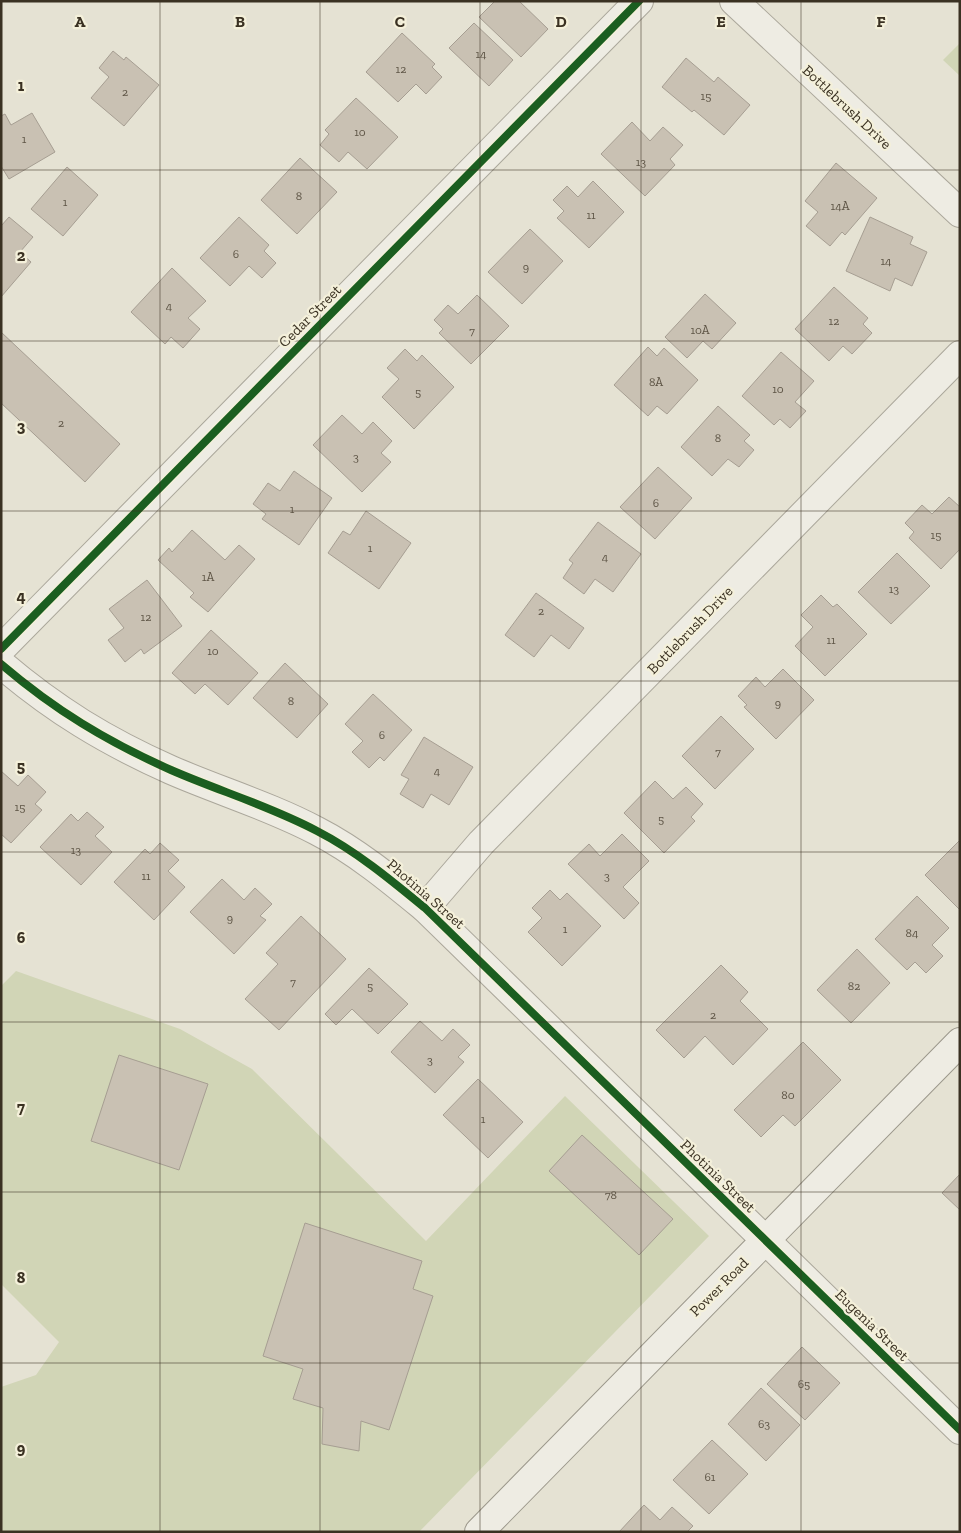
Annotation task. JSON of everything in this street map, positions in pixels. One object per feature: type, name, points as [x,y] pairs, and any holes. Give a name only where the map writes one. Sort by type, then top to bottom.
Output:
[{"type":"street","name":"Cedar Street","points":[[1,650],[639,1]]},
{"type":"street","name":"Bottlebrush Drive","points":[[734,1],[960,213]]},
{"type":"street","name":"Bottlebrush Drive","points":[[425,908],[452,874],[488,836],[960,355]]},
{"type":"street","name":"Photinia Street","points":[[1,664],[56,708],[106,738],[171,770],[285,815],[319,832],[381,873],[425,908],[765,1241]]},
{"type":"street","name":"Power Road","points":[[479,1532],[960,1042]]},
{"type":"street","name":"Eugenia Street","points":[[765,1241],[960,1430]]},
{"type":"green space","points":[[960,43],[960,76],[943,60]]},
{"type":"green space","points":[[16,971],[180,1029],[252,1069],[426,1241],[565,1096],[709,1236],[419,1532],[1,1532],[1,1387],[36,1375],[59,1342],[1,1284],[1,986]]},
{"type":"building","points":[[495,1],[519,1],[548,29],[521,57],[479,17]]},
{"type":"building","points":[[474,23],[513,60],[489,86],[449,48]]},
{"type":"building","points":[[402,33],[435,64],[432,67],[442,77],[426,94],[416,84],[398,102],[366,72]]},
{"type":"building","points":[[113,51],[124,60],[126,57],[159,85],[124,126],[91,98],[109,77],[99,68]]},
{"type":"building","points":[[686,58],[714,82],[718,77],[750,105],[724,135],[662,87]]},
{"type":"building","points":[[356,98],[398,137],[367,169],[348,152],[339,162],[320,145],[329,134],[325,130]]},
{"type":"building","points":[[32,113],[55,152],[9,179],[1,166],[1,116],[5,114],[11,125]]},
{"type":"building","points":[[632,122],[650,141],[663,127],[683,145],[670,159],[675,165],[645,196],[601,154]]},
{"type":"building","points":[[300,158],[337,192],[297,234],[261,200]]},
{"type":"building","points":[[836,163],[877,198],[845,235],[842,232],[830,246],[806,226],[818,212],[805,201]]},
{"type":"building","points":[[67,167],[98,195],[63,236],[31,209]]},
{"type":"building","points":[[593,181],[624,212],[589,248],[557,218],[564,211],[553,200],[567,186],[578,197]]},
{"type":"building","points":[[9,217],[33,237],[20,252],[31,262],[1,297],[1,226]]},
{"type":"building","points":[[239,217],[269,245],[264,251],[276,263],[262,278],[249,266],[230,286],[200,258]]},
{"type":"building","points":[[870,217],[913,237],[910,244],[927,252],[912,286],[895,278],[890,291],[846,271]]},
{"type":"building","points":[[530,229],[563,261],[522,304],[488,272]]},
{"type":"building","points":[[172,268],[206,301],[188,318],[200,329],[183,348],[171,337],[165,344],[131,312]]},
{"type":"building","points":[[834,287],[868,318],[863,324],[872,333],[852,354],[843,346],[829,361],[795,329]]},
{"type":"building","points":[[705,294],[736,323],[712,349],[703,341],[687,358],[665,337]]},
{"type":"building","points":[[477,295],[509,326],[471,364],[439,333],[443,329],[434,320],[448,305],[458,314]]},
{"type":"building","points":[[1,332],[120,444],[85,482],[1,403]]},
{"type":"building","points":[[648,347],[657,356],[664,348],[698,380],[667,414],[657,406],[648,416],[614,385]]},
{"type":"building","points":[[405,349],[417,361],[422,355],[454,387],[414,429],[382,397],[399,379],[387,368]]},
{"type":"building","points":[[781,352],[814,381],[795,402],[806,411],[790,428],[780,419],[774,425],[742,396]]},
{"type":"building","points":[[718,406],[750,435],[744,441],[754,450],[739,467],[728,459],[712,476],[681,447]]},
{"type":"building","points":[[342,415],[362,434],[373,422],[392,441],[381,453],[391,462],[362,492],[313,445]]},
{"type":"building","points":[[658,467],[692,498],[655,539],[620,507]]},
{"type":"building","points":[[294,471],[332,498],[299,545],[262,519],[266,514],[253,504],[268,483],[280,491]]},
{"type":"building","points":[[949,497],[960,507],[960,549],[941,569],[909,538],[914,532],[905,523],[922,505],[932,514]]},
{"type":"building","points":[[366,511],[411,543],[379,589],[328,553],[343,531],[350,535]]},
{"type":"building","points":[[598,522],[641,554],[613,592],[595,579],[584,594],[563,578],[573,563],[569,560]]},
{"type":"building","points":[[192,530],[225,560],[239,545],[255,559],[208,612],[190,597],[194,593],[158,560],[169,548],[172,552]]},
{"type":"building","points":[[897,553],[930,586],[891,624],[858,592]]},
{"type":"building","points":[[147,580],[182,626],[144,654],[141,649],[125,662],[108,640],[124,628],[109,609]]},
{"type":"building","points":[[536,593],[584,628],[569,649],[551,635],[534,657],[505,635]]},
{"type":"building","points":[[821,595],[833,607],[837,604],[867,634],[825,676],[795,646],[813,627],[801,615]]},
{"type":"building","points":[[211,630],[258,673],[228,705],[205,684],[195,694],[172,673]]},
{"type":"building","points":[[285,663],[328,704],[297,738],[253,698]]},
{"type":"building","points":[[783,669],[814,700],[776,739],[744,707],[747,705],[738,696],[756,677],[765,687]]},
{"type":"building","points":[[373,694],[412,730],[384,761],[380,757],[369,768],[352,752],[363,741],[345,724]]},
{"type":"building","points":[[721,716],[754,749],[715,789],[682,756]]},
{"type":"building","points":[[424,737],[473,767],[449,805],[431,794],[423,808],[400,794],[409,779],[401,775]]},
{"type":"building","points":[[1,771],[18,786],[28,775],[46,792],[35,804],[42,810],[11,843],[1,834]]},
{"type":"building","points":[[655,781],[673,799],[686,787],[703,804],[691,817],[695,821],[664,853],[624,813]]},
{"type":"building","points":[[87,812],[104,827],[95,836],[112,852],[81,885],[40,847],[71,814],[78,821]]},
{"type":"building","points":[[622,834],[649,861],[623,887],[639,903],[624,919],[568,864],[589,844],[600,856]]},
{"type":"building","points":[[960,840],[960,908],[959,909],[925,875]]},
{"type":"building","points":[[160,843],[179,860],[168,871],[185,887],[154,920],[114,882],[145,849],[150,854]]},
{"type":"building","points":[[222,879],[244,900],[255,888],[272,904],[260,916],[266,920],[234,954],[190,912]]},
{"type":"building","points":[[550,890],[560,900],[567,893],[601,926],[562,966],[528,932],[542,918],[532,908]]},
{"type":"building","points":[[917,896],[949,928],[932,945],[943,956],[926,973],[915,962],[907,970],[875,939]]},
{"type":"building","points":[[301,916],[346,959],[279,1030],[245,999],[278,964],[266,953]]},
{"type":"building","points":[[857,949],[890,983],[851,1023],[817,990]]},
{"type":"building","points":[[721,965],[748,992],[740,1001],[768,1029],[733,1065],[705,1036],[684,1058],[656,1030]]},
{"type":"building","points":[[369,968],[408,1004],[378,1034],[352,1009],[336,1025],[325,1014]]},
{"type":"building","points":[[420,1021],[442,1041],[453,1029],[470,1045],[458,1057],[464,1062],[435,1093],[391,1052]]},
{"type":"building","points":[[803,1042],[841,1080],[795,1126],[783,1115],[761,1137],[734,1110]]},
{"type":"building","points":[[119,1055],[208,1084],[179,1170],[91,1141]]},
{"type":"building","points":[[478,1079],[523,1122],[488,1158],[443,1115]]},
{"type":"building","points":[[582,1135],[673,1219],[639,1255],[549,1171]]},
{"type":"building","points":[[960,1174],[960,1210],[942,1193]]},
{"type":"building","points":[[305,1223],[422,1261],[413,1289],[433,1296],[389,1430],[361,1421],[359,1451],[322,1444],[323,1408],[293,1399],[303,1369],[263,1356]]},
{"type":"building","points":[[802,1347],[840,1383],[805,1420],[767,1384]]},
{"type":"building","points":[[761,1388],[800,1425],[766,1461],[728,1424]]},
{"type":"building","points":[[712,1440],[748,1474],[709,1514],[673,1480]]},
{"type":"building","points":[[644,1505],[660,1520],[672,1507],[693,1526],[687,1532],[619,1532]]},
{"type":"cycle path","points":[[1,649],[639,1]]},
{"type":"cycle path","points":[[1,664],[61,710],[125,748],[171,770],[299,822],[331,839],[373,866],[425,908],[960,1430]]}]
